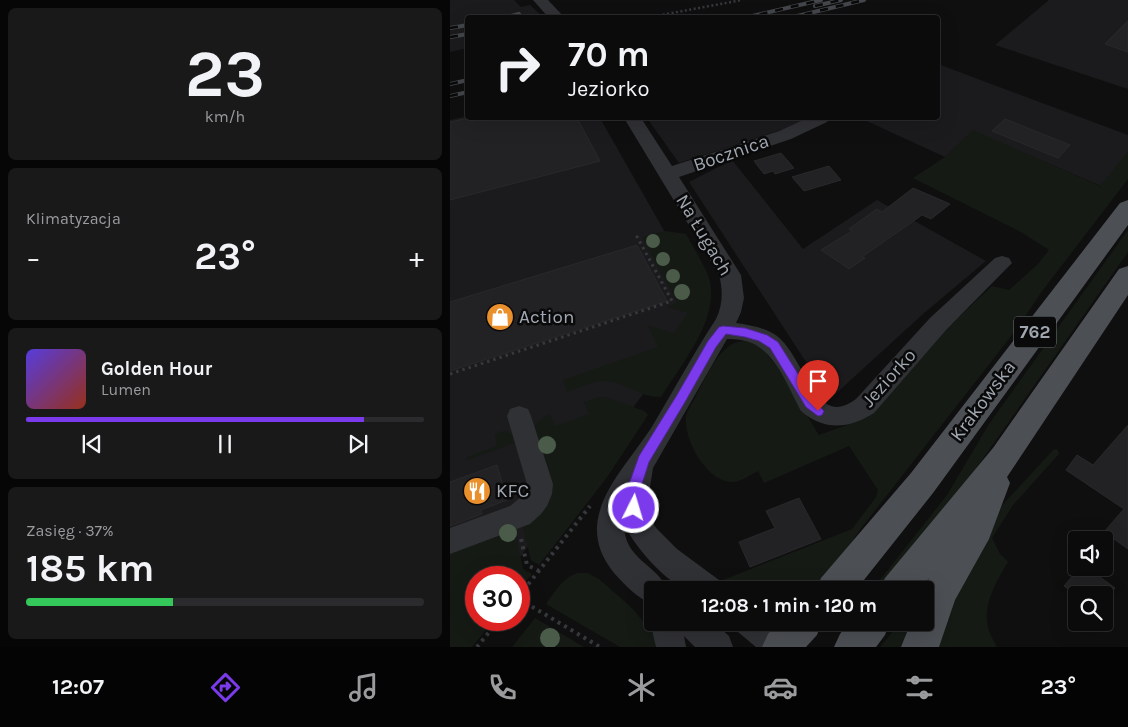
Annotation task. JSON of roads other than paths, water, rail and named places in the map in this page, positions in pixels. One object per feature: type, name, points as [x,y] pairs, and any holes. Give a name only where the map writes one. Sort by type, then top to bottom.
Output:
[{"type":"main road","name":"Krakowska","points":[[841,581],[922,483],[1128,208]]},
{"type":"main road","name":"762","points":[[905,581],[1004,457],[1128,275]]},
{"type":"main road","points":[[920,647],[940,593],[977,528],[1004,457]]},
{"type":"main road","points":[[780,647],[795,631]]},
{"type":"main road","points":[[853,647],[865,631]]},
{"type":"street","points":[[540,0],[555,15]]},
{"type":"street","name":"Na Ługach","points":[[633,120],[730,275],[734,293],[723,330],[712,344],[643,460],[618,495],[612,516],[610,535],[615,548],[628,568],[644,582]]},
{"type":"street","name":"Bocznica","points":[[668,174],[785,135],[817,120]]},
{"type":"street","name":"Jeziorko","points":[[723,330],[745,332],[763,338],[774,345],[810,404],[827,416],[845,416],[865,406],[938,324],[1002,263]]},
{"type":"street","points":[[450,541],[516,516],[531,507],[538,496],[541,487],[519,416]]},
{"type":"street","name":"Na Ługach","points":[[643,460],[635,487],[635,518],[637,524],[652,544],[698,581]]},
{"type":"street","points":[[667,631],[671,647]]},
{"type":"street","points":[[700,631],[718,647]]},
{"type":"street","points":[[760,631],[780,647]]},
{"type":"railway","points":[[757,15],[821,0]]},
{"type":"railway","points":[[815,6],[841,0]]},
{"type":"railway","points":[[802,15],[864,0]]},
{"type":"railway","points":[[450,28],[465,26]]},
{"type":"railway","points":[[450,37],[465,34]]},
{"type":"railway","points":[[450,84],[465,81]]},
{"type":"railway","points":[[450,96],[465,93]]},
{"type":"place","name":"Action","points":[[500,317]]},
{"type":"place","name":"KFC","points":[[477,491]]}]
